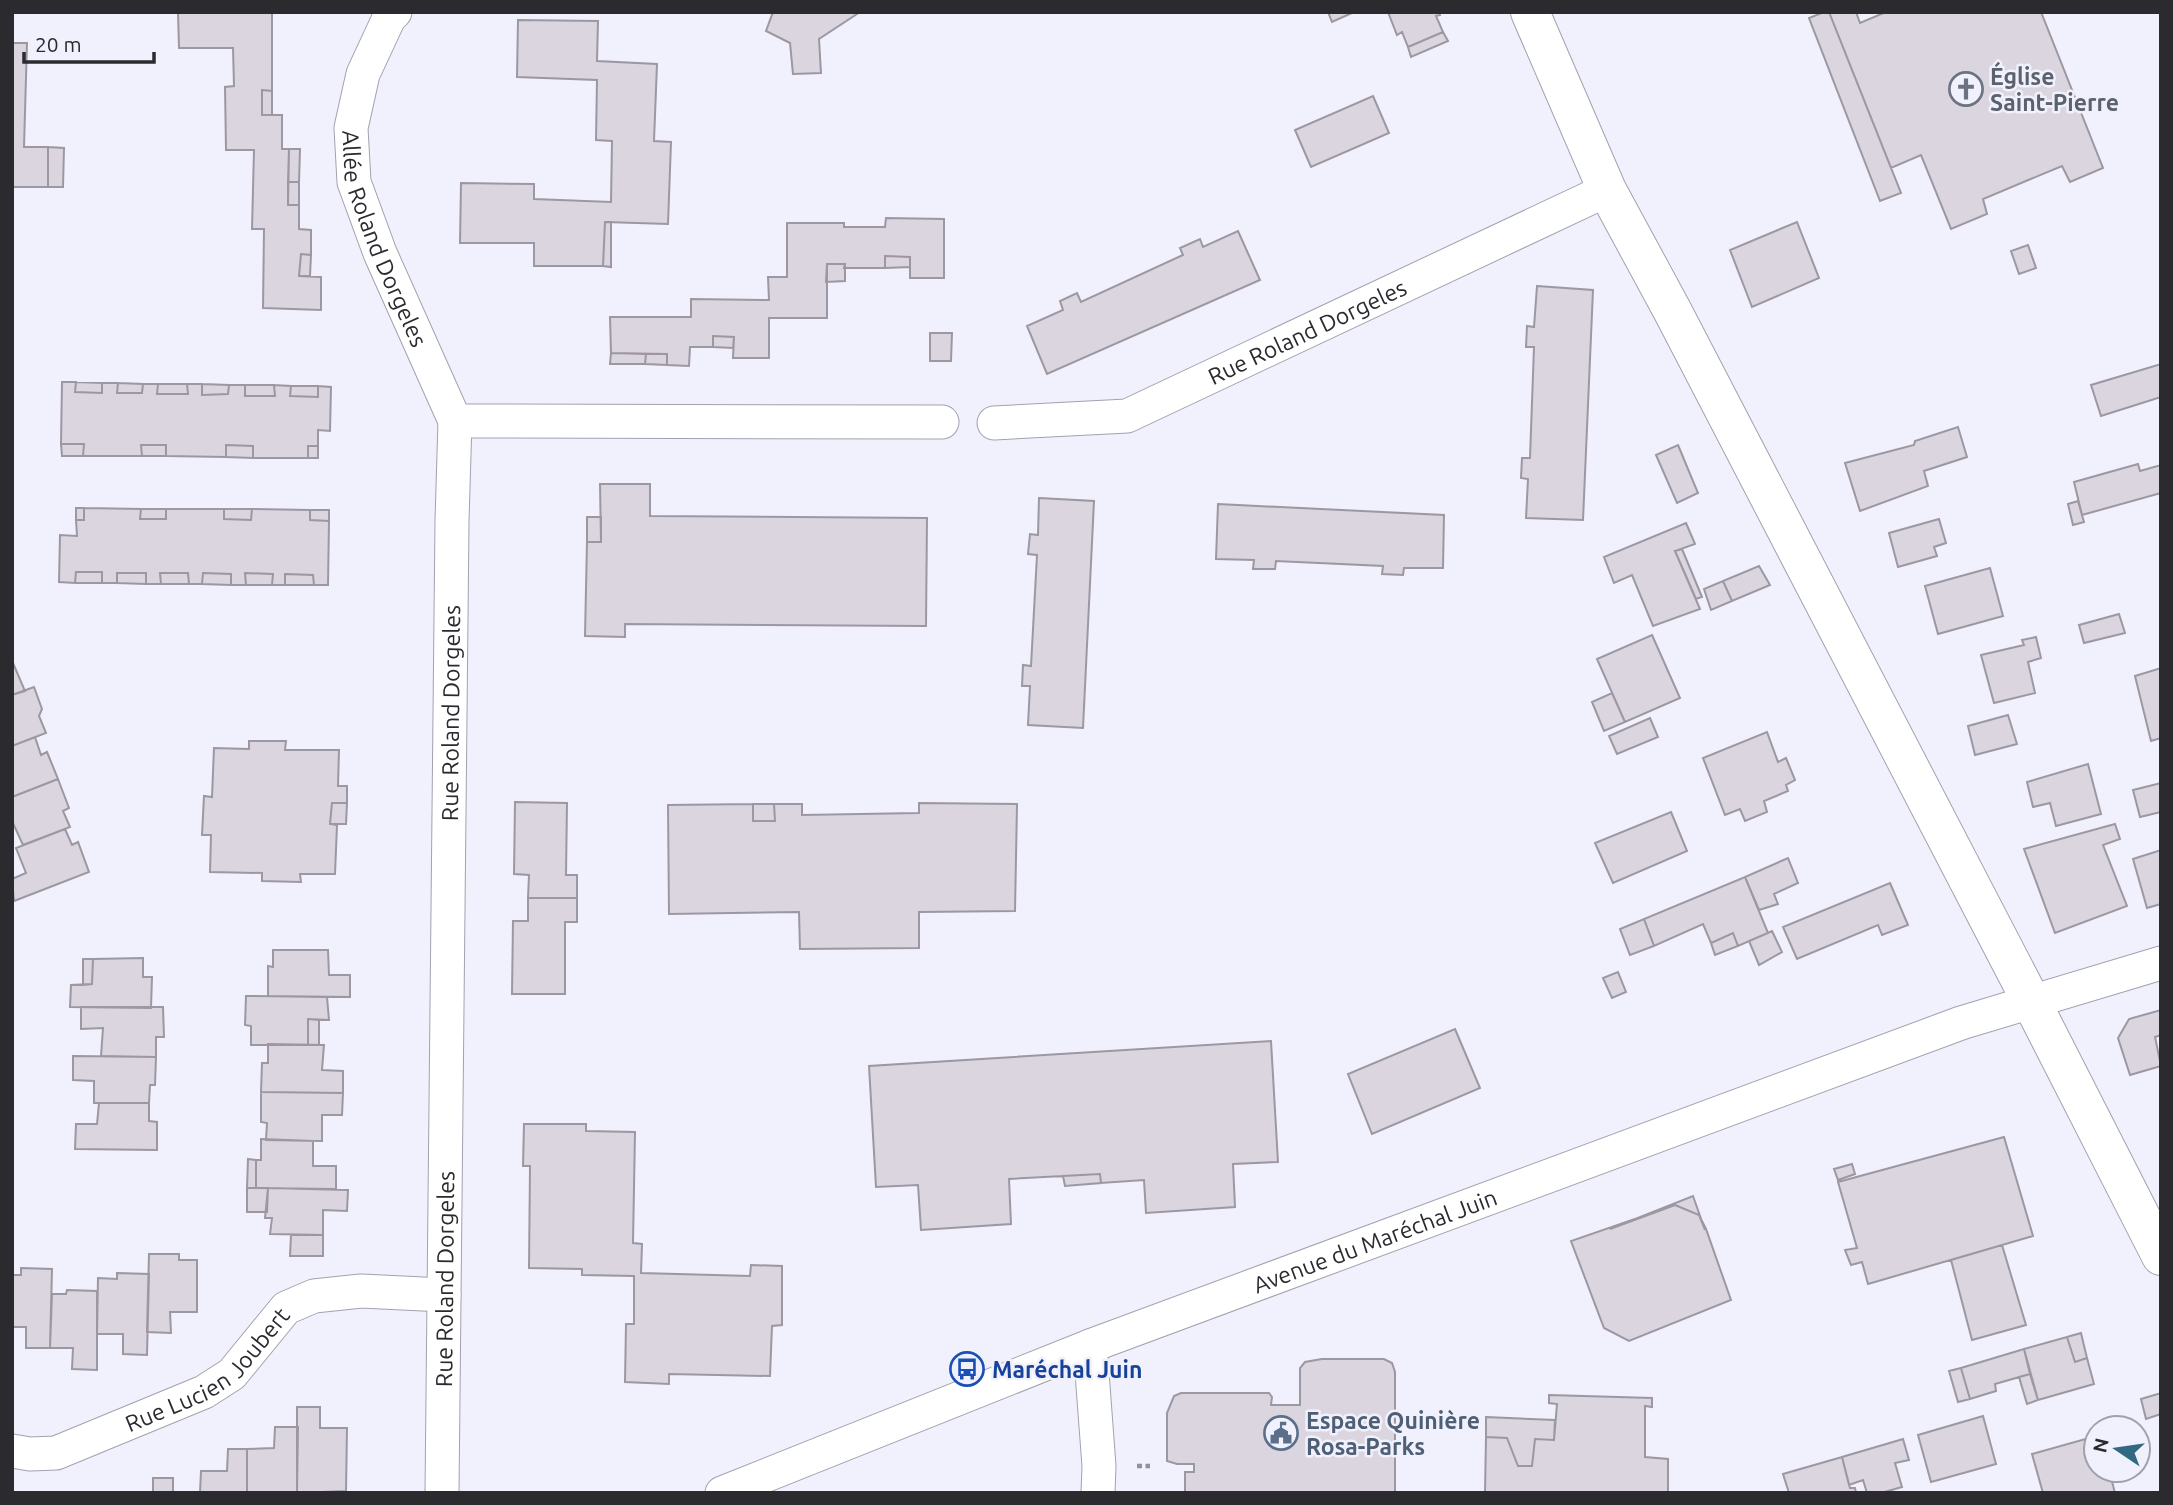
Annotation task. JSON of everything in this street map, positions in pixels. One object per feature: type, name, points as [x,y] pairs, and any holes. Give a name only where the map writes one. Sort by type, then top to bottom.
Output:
[{"type":"street","name":"Allée Roland Dorgeles","points":[[395,12],[389,19],[363,74],[351,128],[354,182],[380,253],[455,421]]},
{"type":"street","points":[[1530,12],[1607,190],[1672,310],[2161,1256]]},
{"type":"street","name":"Rue Roland Dorgeles","points":[[994,423],[1126,416],[1607,190]]},
{"type":"street","points":[[455,421],[942,422]]},
{"type":"street","name":"Rue Roland Dorgeles","points":[[442,1493],[455,421]]},
{"type":"street","name":"Avenue du Maréchal Juin","points":[[722,1493],[1090,1346],[1961,1023],[2161,963]]},
{"type":"street","name":"Rue Lucien Joubert","points":[[12,1451],[30,1454],[56,1452],[204,1392],[232,1374],[286,1308],[314,1296],[361,1291],[444,1295]]},
{"type":"street","points":[[1090,1346],[1099,1466],[1098,1493]]},
{"type":"building","points":[[178,12],[272,12],[272,91],[262,90],[262,115],[282,115],[282,149],[289,149],[288,205],[299,205],[299,229],[311,230],[311,255],[301,254],[299,276],[321,277],[321,310],[263,308],[264,229],[252,229],[254,150],[226,150],[225,87],[234,86],[233,48],[179,48]]},
{"type":"building","points":[[773,12],[860,12],[819,39],[821,73],[793,74],[790,43],[766,31]]},
{"type":"building","points":[[1328,12],[1354,12],[1332,22]]},
{"type":"building","points":[[1388,12],[1439,12],[1440,15],[1436,16],[1443,32],[1408,47],[1402,32],[1397,35]]},
{"type":"building","points":[[1829,12],[1901,193],[1880,201],[1809,18]]},
{"type":"building","name":"Église Saint-Pierre","points":[[1829,12],[1856,12],[1860,23],[1886,12],[2041,12],[2103,168],[2070,182],[2062,166],[1983,199],[1987,214],[1951,229],[1921,155],[1891,168]]},
{"type":"building","points":[[518,20],[598,21],[597,61],[657,64],[654,141],[671,142],[668,224],[605,222],[603,266],[534,266],[534,243],[460,243],[461,183],[534,184],[534,199],[611,202],[612,141],[596,140],[597,80],[517,77]]},
{"type":"building","points":[[1443,32],[1448,41],[1411,57],[1408,47]]},
{"type":"building","points":[[12,43],[27,43],[24,147],[48,147],[48,187],[12,187]]},
{"type":"building","points":[[262,90],[272,91],[272,115],[262,115]]},
{"type":"building","points":[[1373,96],[1389,133],[1311,167],[1295,130]]},
{"type":"building","points":[[48,147],[64,148],[63,187],[48,187]]},
{"type":"building","points":[[289,149],[300,149],[299,182],[288,182]]},
{"type":"building","points":[[288,182],[299,182],[299,205],[288,205]]},
{"type":"building","points":[[886,218],[944,219],[944,278],[910,278],[910,257],[885,256],[885,268],[844,268],[845,264],[827,264],[827,318],[769,318],[769,358],[733,358],[734,337],[713,336],[713,347],[690,347],[689,366],[667,365],[667,354],[611,353],[610,317],[691,317],[691,299],[769,300],[768,277],[787,277],[787,223],[844,223],[844,227],[885,227]]},
{"type":"building","points":[[605,222],[611,222],[611,267],[603,266]]},
{"type":"building","points":[[1797,222],[1819,278],[1752,307],[1730,250]]},
{"type":"building","points":[[1238,231],[1260,280],[1047,374],[1027,326],[1063,310],[1060,301],[1077,293],[1081,302],[1183,255],[1180,248],[1200,239],[1203,247]]},
{"type":"building","points":[[2028,245],[2036,268],[2019,274],[2011,251]]},
{"type":"building","points":[[301,254],[311,255],[310,276],[299,276]]},
{"type":"building","points":[[885,256],[910,257],[910,267],[885,268]]},
{"type":"building","points":[[827,264],[845,264],[845,281],[826,282]]},
{"type":"building","points":[[1537,286],[1593,290],[1583,520],[1526,518],[1528,479],[1521,478],[1522,458],[1530,458],[1534,347],[1526,347],[1527,326],[1534,327]]},
{"type":"building","points":[[930,333],[952,333],[951,361],[930,361]]},
{"type":"building","points":[[713,336],[734,337],[733,348],[713,347]]},
{"type":"building","points":[[611,353],[646,354],[645,364],[610,364]]},
{"type":"building","points":[[646,354],[667,354],[667,365],[645,364]]},
{"type":"building","points":[[2161,364],[2161,397],[2101,416],[2091,385]]},
{"type":"building","points":[[62,382],[76,382],[75,392],[102,393],[102,383],[118,383],[117,393],[142,393],[143,384],[158,384],[157,394],[188,394],[187,384],[202,384],[202,395],[228,394],[229,385],[245,385],[245,396],[275,396],[274,385],[291,386],[290,396],[318,397],[318,386],[331,387],[330,431],[318,430],[318,446],[308,446],[308,458],[253,458],[253,446],[226,445],[226,457],[166,456],[166,445],[141,445],[142,456],[83,456],[84,444],[61,444]]},
{"type":"building","points":[[76,382],[102,383],[102,393],[75,392]]},
{"type":"building","points":[[118,383],[143,384],[142,393],[117,393]]},
{"type":"building","points":[[158,384],[187,384],[188,394],[157,394]]},
{"type":"building","points":[[202,384],[229,385],[228,394],[202,395]]},
{"type":"building","points":[[245,385],[274,385],[275,396],[245,396]]},
{"type":"building","points":[[291,386],[318,386],[318,397],[290,396]]},
{"type":"building","points":[[1958,427],[1967,457],[1924,471],[1928,486],[1860,511],[1845,463],[1914,445],[1915,441]]},
{"type":"building","points":[[61,444],[84,444],[83,456],[62,456]]},
{"type":"building","points":[[141,445],[166,445],[166,456],[142,456]]},
{"type":"building","points":[[226,445],[253,446],[253,458],[226,457]]},
{"type":"building","points":[[1678,445],[1698,493],[1677,503],[1656,455]]},
{"type":"building","points":[[308,446],[318,446],[318,458],[308,458]]},
{"type":"building","points":[[2138,464],[2140,471],[2161,465],[2161,493],[2082,515],[2074,482]]},
{"type":"building","points":[[600,484],[650,484],[650,516],[927,518],[926,626],[625,624],[625,637],[585,636],[587,542],[601,542]]},
{"type":"building","points":[[1039,498],[1094,501],[1083,728],[1028,725],[1030,686],[1022,686],[1023,665],[1031,666],[1037,555],[1028,554],[1030,534],[1038,535]]},
{"type":"building","points":[[2078,501],[2084,522],[2073,525],[2068,504]]},
{"type":"building","points":[[1218,504],[1444,515],[1443,568],[1404,568],[1403,575],[1382,574],[1383,566],[1276,561],[1275,569],[1253,569],[1254,560],[1216,559]]},
{"type":"building","points":[[76,508],[84,508],[84,520],[76,520]]},
{"type":"building","points":[[84,508],[141,509],[140,519],[166,519],[166,509],[224,509],[224,519],[251,520],[252,509],[310,510],[310,520],[329,521],[328,585],[314,585],[313,575],[285,574],[285,585],[272,585],[273,574],[245,573],[246,585],[231,585],[231,574],[203,573],[202,584],[189,584],[188,573],[160,573],[161,584],[146,584],[146,573],[117,573],[117,583],[102,583],[102,572],[76,572],[75,583],[59,582],[60,535],[77,536],[76,520],[84,520]]},
{"type":"building","points":[[141,509],[166,509],[166,519],[140,519]]},
{"type":"building","points":[[224,509],[252,509],[251,520],[224,519]]},
{"type":"building","points":[[310,510],[329,510],[329,521],[310,520]]},
{"type":"building","points":[[587,517],[601,517],[601,542],[587,542]]},
{"type":"building","points":[[1939,519],[1946,543],[1934,547],[1937,556],[1898,567],[1889,533]]},
{"type":"building","points":[[1686,523],[1695,544],[1675,551],[1700,609],[1653,626],[1632,575],[1614,583],[1604,557]]},
{"type":"building","points":[[1682,549],[1702,597],[1696,599],[1675,551]]},
{"type":"building","points":[[1759,566],[1770,585],[1732,601],[1723,581]]},
{"type":"building","points":[[1990,568],[2003,616],[1938,634],[1925,586]]},
{"type":"building","points":[[76,572],[102,572],[102,583],[75,583]]},
{"type":"building","points":[[117,573],[146,573],[146,584],[117,583]]},
{"type":"building","points":[[160,573],[188,573],[189,584],[161,584]]},
{"type":"building","points":[[203,573],[231,574],[231,585],[202,584]]},
{"type":"building","points":[[245,573],[273,574],[272,585],[246,585]]},
{"type":"building","points":[[285,574],[313,575],[314,585],[285,585]]},
{"type":"building","points":[[1723,581],[1732,601],[1711,610],[1704,589]]},
{"type":"building","points":[[2119,614],[2125,633],[2084,643],[2079,625]]},
{"type":"building","points":[[1652,635],[1680,698],[1625,722],[1597,659]]},
{"type":"building","points":[[2036,637],[2041,658],[2028,662],[2035,693],[1994,703],[1981,655],[2024,645],[2022,640]]},
{"type":"building","points":[[12,664],[25,691],[12,695]]},
{"type":"building","points":[[2161,668],[2161,738],[2151,741],[2135,676]]},
{"type":"building","points":[[34,687],[42,709],[39,716],[46,733],[12,746],[12,695]]},
{"type":"building","points":[[1612,693],[1625,722],[1604,731],[1592,702]]},
{"type":"building","points":[[2008,715],[2017,744],[1975,755],[1968,726]]},
{"type":"building","points":[[1650,718],[1658,737],[1617,754],[1609,736]]},
{"type":"building","points":[[1767,732],[1778,762],[1786,758],[1795,780],[1786,785],[1788,791],[1764,801],[1767,812],[1745,821],[1740,809],[1725,815],[1703,758]]},
{"type":"building","points":[[35,737],[41,755],[47,752],[58,779],[12,797],[12,746]]},
{"type":"building","points":[[249,741],[286,741],[285,750],[339,750],[338,786],[347,786],[347,803],[332,803],[330,824],[337,825],[335,874],[300,874],[301,882],[262,881],[262,873],[210,872],[211,835],[202,835],[204,796],[212,797],[214,748],[249,749]]},
{"type":"building","points":[[2088,764],[2101,814],[2056,826],[2050,803],[2033,807],[2027,782]]},
{"type":"building","points":[[58,779],[69,808],[63,811],[70,827],[23,845],[12,821],[12,797]]},
{"type":"building","points":[[2161,783],[2161,812],[2140,817],[2133,790]]},
{"type":"building","points":[[515,802],[567,803],[566,875],[577,875],[577,898],[528,898],[529,875],[514,874]]},
{"type":"building","points":[[332,803],[347,803],[346,824],[330,824]]},
{"type":"building","points":[[919,803],[1017,804],[1015,911],[919,912],[919,948],[800,949],[799,912],[669,914],[668,805],[753,804],[753,821],[775,821],[774,804],[802,804],[802,815],[919,813]]},
{"type":"building","points":[[753,804],[774,804],[775,821],[753,821]]},
{"type":"building","points":[[1671,812],[1687,851],[1613,883],[1595,843]]},
{"type":"building","points":[[2115,824],[2120,839],[2103,845],[2127,906],[2055,933],[2024,849]]},
{"type":"building","points":[[65,829],[72,845],[78,842],[89,872],[14,901],[12,879],[26,873],[16,848]]},
{"type":"building","points":[[2161,850],[2161,904],[2147,908],[2133,859]]},
{"type":"building","points":[[1788,858],[1798,883],[1774,894],[1778,904],[1759,910],[1745,877]]},
{"type":"building","points":[[1745,877],[1768,933],[1738,946],[1733,933],[1711,943],[1703,924],[1654,946],[1644,919]]},
{"type":"building","points":[[1890,883],[1908,925],[1882,935],[1878,925],[1797,959],[1783,927]]},
{"type":"building","points":[[528,898],[577,898],[577,922],[565,922],[565,994],[512,994],[513,921],[528,921]]},
{"type":"building","points":[[1644,919],[1654,946],[1630,955],[1620,929]]},
{"type":"building","points":[[1772,931],[1782,952],[1759,965],[1749,941]]},
{"type":"building","points":[[1733,933],[1738,946],[1715,955],[1711,943]]},
{"type":"building","points":[[273,950],[328,950],[329,975],[350,975],[350,997],[268,996],[268,966],[273,967]]},
{"type":"building","points":[[143,958],[143,977],[152,977],[151,1008],[70,1007],[71,985],[92,984],[93,959]]},
{"type":"building","points":[[83,959],[93,959],[92,984],[83,985]]},
{"type":"building","points":[[1618,972],[1626,992],[1612,998],[1603,978]]},
{"type":"building","points":[[246,996],[327,997],[329,1020],[308,1019],[308,1045],[251,1045],[251,1026],[245,1025]]},
{"type":"building","points":[[81,1007],[163,1007],[164,1037],[156,1037],[156,1057],[101,1056],[103,1028],[81,1029]]},
{"type":"building","points":[[2161,1010],[2161,1035],[2155,1037],[2161,1066],[2130,1075],[2118,1038],[2129,1019]]},
{"type":"building","points":[[308,1019],[319,1020],[319,1045],[308,1045]]},
{"type":"building","points":[[1455,1029],[1480,1088],[1372,1134],[1348,1074]]},
{"type":"building","points":[[1271,1041],[1278,1162],[1233,1164],[1235,1207],[1146,1213],[1144,1180],[1101,1183],[1100,1174],[1009,1179],[1011,1224],[921,1230],[918,1185],[876,1187],[869,1066]]},
{"type":"building","points":[[268,1044],[324,1045],[322,1070],[343,1071],[343,1093],[261,1092],[262,1063],[268,1063]]},
{"type":"building","points":[[73,1056],[156,1057],[155,1085],[150,1085],[149,1103],[94,1103],[94,1081],[73,1080]]},
{"type":"building","points":[[261,1092],[343,1093],[342,1115],[322,1115],[322,1141],[266,1140],[267,1123],[261,1122]]},
{"type":"building","points":[[99,1103],[149,1103],[149,1121],[157,1122],[157,1150],[75,1149],[76,1124],[97,1124]]},
{"type":"building","points":[[524,1124],[586,1124],[586,1131],[635,1132],[633,1243],[642,1244],[641,1273],[750,1276],[751,1265],[782,1266],[782,1325],[772,1326],[770,1376],[669,1374],[669,1384],[625,1382],[626,1324],[634,1324],[634,1276],[582,1275],[582,1269],[529,1268],[530,1166],[523,1166]]},
{"type":"building","points":[[2004,1137],[2033,1236],[1868,1284],[1862,1262],[1851,1265],[1845,1250],[1857,1248],[1838,1182]]},
{"type":"building","points":[[261,1139],[313,1141],[313,1166],[336,1166],[336,1189],[256,1188],[256,1160],[261,1160]]},
{"type":"building","points":[[248,1159],[256,1160],[256,1188],[247,1188]]},
{"type":"building","points":[[1852,1164],[1855,1174],[1838,1180],[1834,1169]]},
{"type":"building","points":[[1100,1174],[1101,1183],[1065,1186],[1063,1176]]},
{"type":"building","points":[[247,1188],[268,1188],[267,1212],[247,1212]]},
{"type":"building","points":[[268,1188],[348,1190],[347,1211],[323,1210],[323,1235],[270,1234],[272,1218],[265,1218]]},
{"type":"building","points":[[1693,1196],[1705,1230],[1699,1215],[1675,1205],[1610,1229]]},
{"type":"building","points":[[1675,1205],[1699,1215],[1731,1300],[1629,1341],[1604,1328],[1571,1241]]},
{"type":"building","points":[[291,1235],[323,1235],[323,1256],[290,1256]]},
{"type":"building","points":[[2002,1245],[2026,1325],[1972,1340],[1951,1260]]},
{"type":"building","points":[[149,1254],[179,1254],[179,1260],[197,1260],[197,1312],[170,1312],[171,1333],[147,1332]]},
{"type":"building","points":[[21,1268],[52,1269],[50,1348],[26,1348],[26,1327],[12,1327],[12,1275],[21,1275]]},
{"type":"building","points":[[117,1273],[149,1274],[147,1355],[123,1354],[123,1334],[97,1334],[98,1278],[117,1279]]},
{"type":"building","points":[[67,1290],[97,1291],[97,1370],[72,1369],[73,1348],[50,1348],[52,1294],[66,1294]]},
{"type":"building","points":[[2081,1333],[2087,1358],[2075,1362],[2067,1337]]},
{"type":"building","points":[[2067,1337],[2075,1362],[2087,1358],[2094,1384],[2038,1400],[2024,1349]]},
{"type":"building","points":[[2024,1349],[2030,1374],[1995,1384],[1996,1391],[1970,1399],[1961,1368]]},
{"type":"building","name":"Espace Quinière Rosa-Parks","points":[[1322,1359],[1384,1359],[1392,1363],[1395,1372],[1395,1493],[1185,1493],[1185,1472],[1194,1472],[1194,1464],[1167,1461],[1167,1413],[1174,1396],[1181,1393],[1269,1393],[1272,1397],[1271,1405],[1300,1405],[1300,1368],[1305,1362]]},
{"type":"building","points":[[1961,1368],[1970,1399],[1958,1402],[1949,1371]]},
{"type":"building","points":[[2030,1374],[2038,1400],[2027,1404],[2019,1377]]},
{"type":"building","points":[[2161,1393],[2161,1414],[2152,1417],[2152,1414],[2145,1414],[2141,1399]]},
{"type":"building","points":[[1549,1395],[1652,1398],[1652,1407],[1645,1406],[1645,1457],[1668,1459],[1668,1493],[1485,1493],[1486,1437],[1507,1438],[1518,1466],[1532,1466],[1535,1439],[1554,1440],[1557,1404],[1549,1403]]},
{"type":"building","points":[[297,1407],[320,1407],[320,1428],[347,1428],[346,1491],[297,1493]]},
{"type":"building","points":[[1983,1416],[1996,1464],[1931,1482],[1918,1435]]},
{"type":"building","points":[[1486,1417],[1555,1420],[1554,1440],[1535,1439],[1532,1466],[1518,1466],[1507,1438],[1486,1437]]},
{"type":"building","points":[[275,1427],[298,1427],[297,1493],[247,1493],[247,1449],[274,1448]]},
{"type":"building","points":[[1903,1439],[1909,1460],[1895,1463],[1902,1487],[1881,1493],[1867,1493],[1863,1480],[1849,1485],[1842,1457]]},
{"type":"building","points":[[2082,1440],[2082,1484],[2113,1484],[2115,1493],[2043,1493],[2032,1454]]},
{"type":"building","points":[[228,1449],[247,1449],[247,1493],[200,1493],[201,1471],[227,1471]]},
{"type":"building","points":[[1842,1457],[1850,1488],[1855,1488],[1856,1493],[1789,1493],[1783,1474]]},
{"type":"building","points":[[153,1478],[173,1478],[173,1493],[153,1493]]},
{"type":"place","name":"Église Saint-Pierre","points":[[1966,89]]},
{"type":"place","name":"Maréchal Juin","points":[[967,1369]]},
{"type":"place","name":"Espace Quinière Rosa-Parks","points":[[1281,1433]]}]
